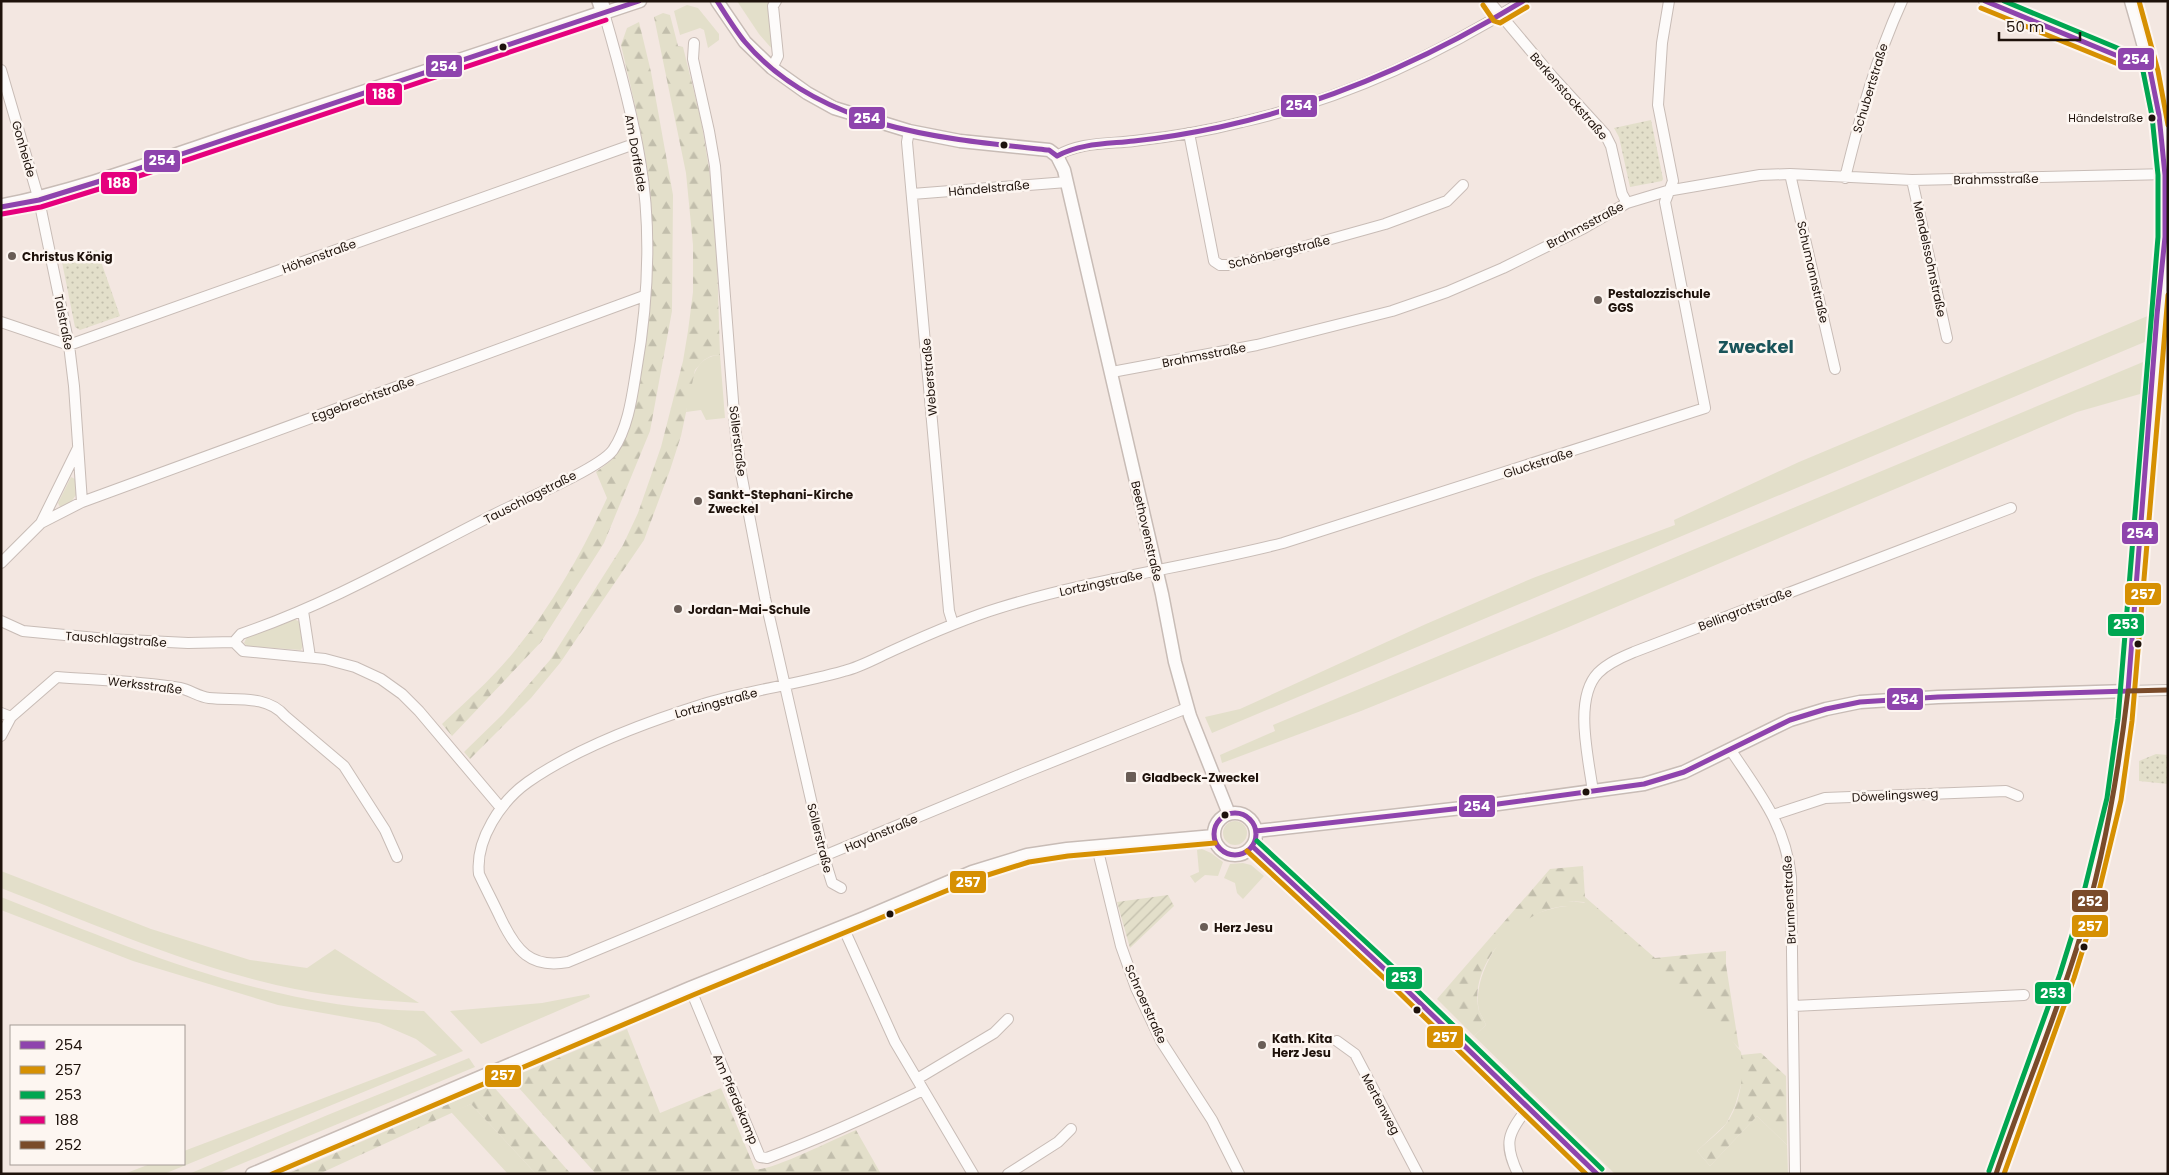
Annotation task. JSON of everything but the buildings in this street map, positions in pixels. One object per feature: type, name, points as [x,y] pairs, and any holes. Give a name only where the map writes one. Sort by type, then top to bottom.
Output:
[{"type":"main road","points":[[1,207],[39,200],[602,7]]},
{"type":"street","points":[[602,7],[622,7],[640,1]]},
{"type":"street","points":[[717,1],[745,42],[772,68],[807,93],[834,108],[909,131],[960,141],[1049,150],[1057,156],[1071,148],[1189,133],[1284,112],[1340,94],[1442,48],[1523,1]]},
{"type":"street","points":[[772,68],[778,56],[773,6],[776,1]]},
{"type":"street","name":"Berkenstockstraße","points":[[1489,1],[1500,16],[1605,134],[1611,146],[1622,194],[1627,203]]},
{"type":"street","points":[[1667,191],[1673,181],[1658,105],[1662,43],[1669,1]]},
{"type":"street","name":"Schubertstraße","points":[[1845,178],[1860,116],[1876,62],[1902,1]]},
{"type":"street","points":[[1984,1],[2125,59],[2148,60]]},
{"type":"street","points":[[1996,1174],[2067,976],[2085,918],[2114,799],[2128,690],[2157,315],[2165,238],[2166,175],[2159,115],[2148,60],[2130,1]]},
{"type":"street","name":"Am Dorffelde","points":[[602,7],[636,143],[644,189],[647,242],[644,296]]},
{"type":"street","name":"Söllerstraße","points":[[694,43],[692,59],[709,131],[714,166],[735,427],[741,473],[765,598],[824,857],[832,883],[841,888]]},
{"type":"street","name":"Gonheide","points":[[1,70],[39,200]]},
{"type":"street","name":"Weberstraße","points":[[909,131],[907,142],[949,611],[953,624]]},
{"type":"street","name":"Schönbergstraße","points":[[1189,133],[1214,261],[1220,265],[1229,265],[1288,251],[1385,224],[1447,201],[1463,185]]},
{"type":"street","name":"Höhenstraße","points":[[69,345],[636,143]]},
{"type":"street","name":"Beethovenstraße","points":[[1057,156],[1064,170],[1112,372],[1162,594],[1175,662],[1187,708],[1229,814]]},
{"type":"street","name":"Brahmsstraße","points":[[1112,372],[1257,345],[1392,310],[1447,292],[1502,268],[1584,228],[1627,203],[1667,191],[1760,175],[1790,174],[1912,180],[2166,175]]},
{"type":"street","name":"Schumannstraße","points":[[1790,174],[1835,369]]},
{"type":"street","name":"Mendelssohnstraße","points":[[1912,180],[1947,338]]},
{"type":"street","name":"Händelstraße","points":[[912,194],[1066,182]]},
{"type":"street","name":"Gluckstraße","points":[[1156,571],[1230,557],[1283,543],[1705,408],[1665,202],[1667,191]]},
{"type":"street","name":"Talstraße","points":[[39,200],[69,345],[74,386],[82,502]]},
{"type":"street","name":"Eggebrechtstraße","points":[[82,502],[644,296]]},
{"type":"street","name":"Tauschlagstraße","points":[[234,642],[241,634],[303,611],[548,488],[607,456],[621,435],[633,392],[640,350],[644,296]]},
{"type":"street","points":[[1,322],[69,345]]},
{"type":"street","points":[[1,563],[41,522],[78,447]]},
{"type":"street","points":[[41,522],[82,502]]},
{"type":"street","name":"Bellingrottstraße","points":[[1592,792],[1584,708],[1593,679],[1608,665],[1619,658],[1652,645],[2011,508]]},
{"type":"street","name":"Lortzingstraße","points":[[576,960],[551,964],[531,959],[522,953],[512,942],[479,874],[477,861],[486,835],[501,808],[527,783],[570,757],[635,728],[708,703],[846,671],[953,624],[1000,607],[1048,594],[1156,571]]},
{"type":"street","points":[[303,611],[310,656]]},
{"type":"street","name":"Tauschlagstraße","points":[[1,621],[23,631],[42,633],[188,643],[234,642],[244,651],[326,658],[355,667],[381,679],[402,694],[501,808]]},
{"type":"street","name":"Werksstraße","points":[[1,736],[6,715],[57,677],[131,682],[182,688],[207,698],[262,701],[279,708],[344,766],[385,830],[397,857]]},
{"type":"street","points":[[1256,831],[1592,792],[1644,784],[1684,772],[1799,717],[1826,708],[1860,702],[1938,697],[2168,690]]},
{"type":"street","name":"Haydnstraße","points":[[576,960],[1024,773],[1187,708]]},
{"type":"street","name":"Brunnenstraße","points":[[1730,749],[1773,815],[1783,836],[1789,857],[1795,1174]]},
{"type":"street","name":"Döwelingsweg","points":[[1773,815],[1797,805],[1825,798],[2006,791],[2018,796]]},
{"type":"street","points":[[1236,813],[1247,817],[1256,831],[1252,846],[1241,854],[1230,855],[1219,848],[1214,836],[1218,821],[1229,814],[1236,813]]},
{"type":"street","points":[[252,1174],[690,988],[843,927],[972,872],[1027,855],[1214,836]]},
{"type":"street","points":[[1252,846],[1390,974],[1597,1174]]},
{"type":"street","name":"Schroerstraße","points":[[1097,847],[1121,946],[1139,995],[1161,1041],[1212,1120],[1239,1174]]},
{"type":"street","points":[[843,927],[895,1042],[973,1174]]},
{"type":"street","name":"Am Pferdekamp","points":[[690,988],[760,1157],[767,1158],[852,1125],[923,1090]]},
{"type":"street","points":[[1793,1006],[2024,995]]},
{"type":"street","points":[[917,1079],[994,1033],[1008,1019]]},
{"type":"street","name":"Mertenweg","points":[[1337,1041],[1355,1054],[1418,1174]]},
{"type":"street","points":[[1518,1174],[1512,1161],[1508,1141],[1516,1124],[1528,1107]]},
{"type":"street","points":[[1008,1174],[1058,1142],[1071,1129]]},
{"type":"green space","points":[[737,1],[768,1],[773,50],[759,34]]},
{"type":"green space","points":[[687,5],[698,8],[719,34],[719,40],[708,48],[704,30],[700,28],[680,35],[674,11]]},
{"type":"green space","points":[[663,13],[670,15],[678,46],[683,47],[701,120],[710,175],[717,260],[720,355],[711,356],[704,360],[695,370],[681,436],[644,540],[560,663],[531,698],[470,759],[464,752],[503,714],[550,660],[623,545],[638,513],[661,447],[683,361],[693,292],[693,245],[686,173],[654,17]]},
{"type":"green space","points":[[639,22],[651,72],[673,195],[672,311],[650,431],[604,543],[541,642],[452,736],[442,724],[490,678],[531,631],[578,557],[607,498],[596,472],[618,453],[632,419],[650,308],[653,255],[651,201],[646,159],[621,45],[627,28]]},
{"type":"green space","points":[[1651,120],[1663,179],[1662,181],[1630,187],[1619,137],[1614,128]]},
{"type":"green space","points":[[97,250],[120,316],[80,330],[75,327],[62,262]]},
{"type":"green space","points":[[2150,315],[2147,341],[1212,733],[1205,717],[1240,709],[1426,624],[1533,578],[1675,525],[1674,520],[1799,462]]},
{"type":"green space","points":[[720,355],[725,418],[706,420],[701,410],[686,412],[691,384],[698,367],[703,361]]},
{"type":"green space","points":[[2143,362],[2140,394],[2077,412],[1564,629],[1361,711],[1222,763],[1220,755],[1275,731],[1273,725]]},
{"type":"green space","points":[[71,477],[75,479],[76,495],[71,502],[60,507],[58,503]]},
{"type":"green space","points":[[294,619],[300,622],[303,646],[301,650],[247,646],[244,643],[247,637]]},
{"type":"green space","points":[[2156,754],[2168,755],[2168,784],[2139,781],[2139,761]]},
{"type":"green space","points":[[1235,821],[1240,822],[1246,828],[1246,838],[1240,844],[1235,845],[1230,844],[1224,838],[1223,833],[1224,828],[1230,822]]},
{"type":"green space","points":[[1202,849],[1223,862],[1218,876],[1205,875],[1195,883],[1190,876],[1199,872],[1197,850]]},
{"type":"green space","points":[[1243,863],[1251,865],[1264,876],[1243,899],[1237,893],[1235,883],[1224,878],[1230,864]]},
{"type":"green space","points":[[1583,866],[1585,897],[1655,958],[1726,951],[1726,965],[1739,1048],[1584,902],[1568,901],[1568,906],[1550,909],[1533,916],[1516,927],[1502,941],[1490,957],[1481,974],[1477,993],[1479,1011],[1486,1025],[1474,1036],[1437,999],[1550,869]]},
{"type":"green space","points":[[1,871],[151,929],[250,960],[307,968],[335,949],[419,1003],[311,992],[241,976],[171,954],[1,888]]},
{"type":"green space","points":[[1168,895],[1174,906],[1130,948],[1117,902]]},
{"type":"green space","points":[[1,897],[155,957],[260,989],[368,1008],[424,1011],[463,1051],[164,1174],[124,1174],[147,1165],[185,1165],[185,1151],[437,1055],[416,1039],[379,1023],[278,1005],[133,961],[1,910]]},
{"type":"green space","points":[[1568,901],[1587,903],[1730,1038],[1741,1052],[1742,1081],[1735,1106],[1726,1124],[1697,1151],[1710,1166],[1757,1116],[1787,1145],[1788,1174],[1615,1174],[1474,1036],[1486,1025],[1479,1011],[1479,986],[1483,973],[1496,947],[1523,920],[1545,911],[1568,906]]},
{"type":"green space","points":[[589,994],[590,997],[481,1044],[450,1011],[542,1003]]},
{"type":"green space","points":[[627,1029],[660,1113],[721,1088],[755,1169],[773,1166],[856,1130],[881,1174],[596,1174],[510,1078]]},
{"type":"green space","points":[[1761,1053],[1786,1076],[1787,1145],[1757,1116],[1710,1166],[1697,1151],[1723,1128],[1735,1108],[1740,1091],[1741,1055]]},
{"type":"green space","points":[[469,1058],[475,1067],[217,1174],[189,1174],[330,1114]]},
{"type":"green space","points":[[492,1085],[571,1174],[536,1174],[471,1104],[319,1174],[287,1174]]},
{"type":"green space","points":[[471,1104],[536,1174],[508,1174],[451,1112]]},
{"type":"transit line","name":"254","points":[[1,207],[39,200],[110,178],[639,1]]},
{"type":"transit line","name":"254","points":[[717,1],[745,42],[775,71],[809,94],[846,112],[885,125],[926,134],[967,141],[1049,150],[1057,156]]},
{"type":"transit line","name":"254","points":[[1057,156],[1085,146],[1156,138],[1209,129],[1300,105],[1339,92],[1414,60],[1451,42],[1523,1]]},
{"type":"transit line","name":"254","points":[[1985,1],[2125,59],[2148,60]]},
{"type":"transit line","name":"253","points":[[2004,1],[2127,52],[2148,53]]},
{"type":"transit line","name":"257","points":[[2139,1],[2158,71],[2168,125]]},
{"type":"transit line","name":"257","points":[[1483,5],[1494,21],[1500,23],[1527,7]]},
{"type":"transit line","name":"257","points":[[1981,8],[2123,66],[2148,67]]},
{"type":"transit line","name":"188","points":[[2,214],[41,207],[112,185],[606,20]]},
{"type":"transit line","name":"254","points":[[2128,691],[2157,315],[2165,237],[2165,175],[2159,115],[2148,60]]},
{"type":"transit line","name":"253","points":[[1989,1171],[2060,974],[2078,916],[2107,798],[2118,719],[2158,237],[2158,175],[2152,116],[2141,61]]},
{"type":"transit line","name":"257","points":[[2004,1174],[2074,978],[2092,920],[2121,800],[2132,721],[2168,295]]},
{"type":"transit line","name":"252","points":[[2128,691],[2168,690]]},
{"type":"transit line","name":"254","points":[[1256,831],[1498,804],[1644,784],[1684,772],[1790,720],[1826,709],[1860,702],[1938,697],[2128,691]]},
{"type":"transit line","name":"252","points":[[1996,1174],[2059,1002],[2087,913],[2109,819],[2128,691]]},
{"type":"transit line","name":"254","points":[[1231,813],[1239,813],[1250,819],[1256,834],[1250,849],[1239,855],[1231,855],[1220,849],[1214,838],[1214,830],[1220,819],[1231,813]]},
{"type":"transit line","name":"253","points":[[1257,841],[1395,969],[1602,1169]]},
{"type":"transit line","name":"257","points":[[272,1174],[693,995],[975,879],[1029,862],[1068,856],[1215,843]]},
{"type":"transit line","name":"254","points":[[1252,846],[1390,974],[1597,1174]]},
{"type":"transit line","name":"257","points":[[1247,851],[1385,979],[1586,1174]]},
{"type":"place","name":"Händelstraße","points":[[2152,118]]},
{"type":"place","name":"Christus König","points":[[12,256]]},
{"type":"place","name":"Pestalozzischule GGS","points":[[1598,300]]},
{"type":"place","name":"Sankt-Stephani-Kirche Zweckel","points":[[698,501]]},
{"type":"place","name":"Jordan-Mai-Schule","points":[[678,609]]},
{"type":"place","name":"Gladbeck-Zweckel","points":[[1131,777]]},
{"type":"place","name":"Herz Jesu","points":[[1204,927]]},
{"type":"place","name":"Kath. Kita Herz Jesu","points":[[1262,1045]]},
{"type":"district","name":"Zweckel","points":[[1756,346]]}]
